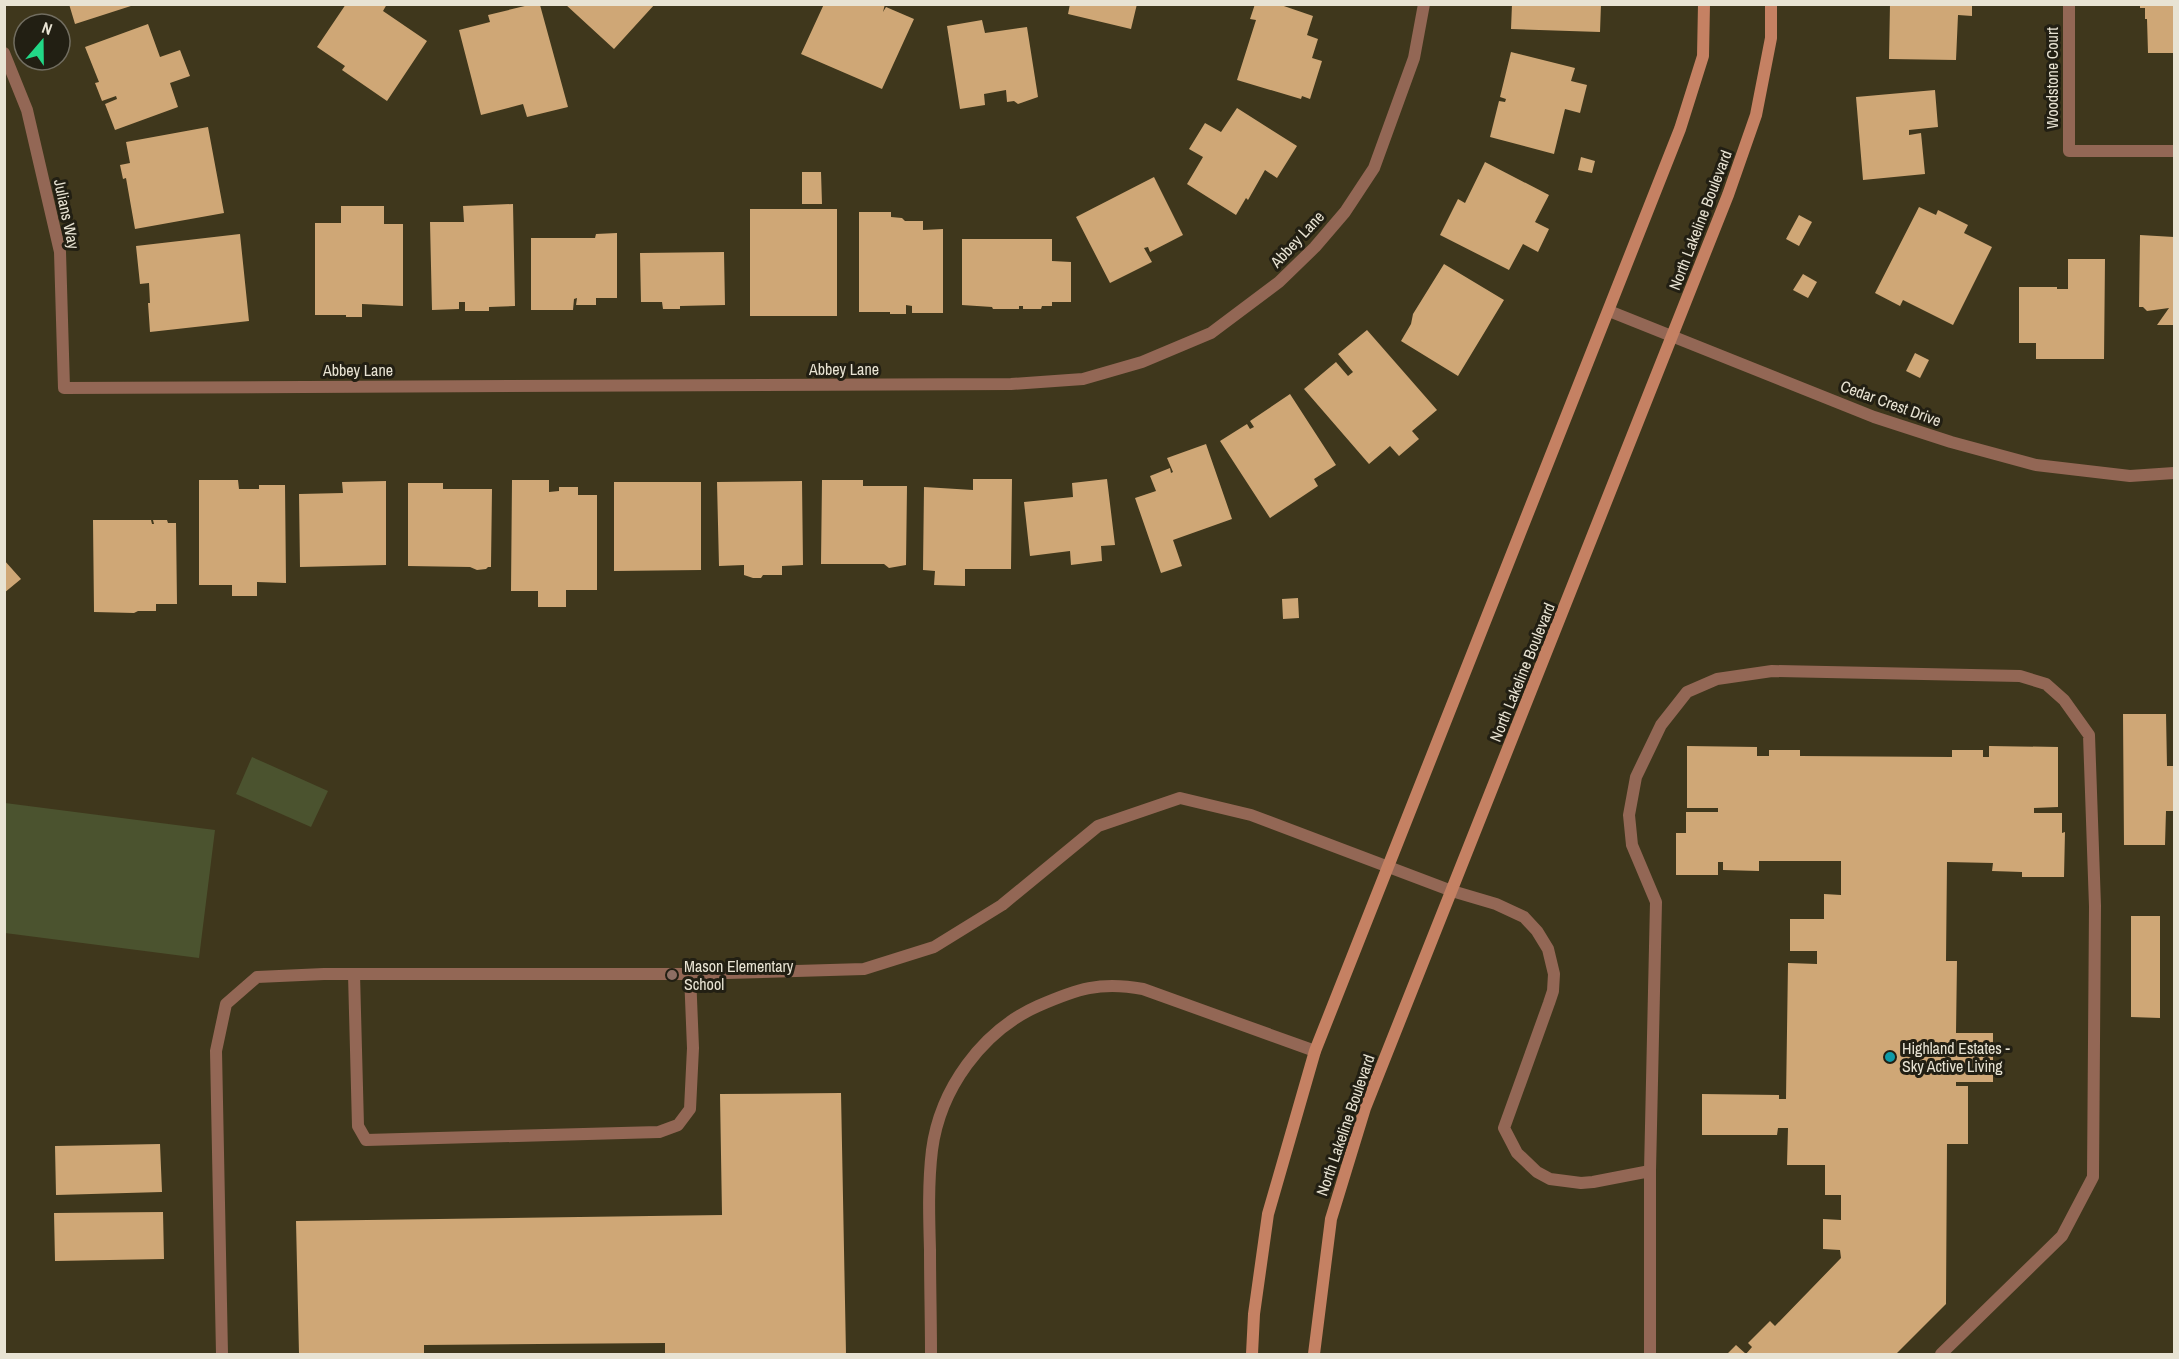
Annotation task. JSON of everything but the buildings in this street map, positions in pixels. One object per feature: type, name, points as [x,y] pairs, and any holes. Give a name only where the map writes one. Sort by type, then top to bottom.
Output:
[{"type":"main road","points":[[1252,1354],[1254,1314],[1268,1214],[1315,1051],[1680,129],[1703,56],[1704,4]]},
{"type":"main road","name":"North Lakeline Boulevard","points":[[1314,1354],[1331,1219],[1365,1108],[1728,195],[1756,115],[1771,38],[1772,4]]},
{"type":"street","name":"Abbey Lane","points":[[64,388],[1011,384],[1083,379],[1132,365],[1211,333],[1279,282],[1315,247],[1345,212],[1374,168],[1414,58],[1424,4]]},
{"type":"street","name":"Woodstone Court","points":[[2069,4],[2069,151],[2175,151]]},
{"type":"street","name":"Julians Way","points":[[4,53],[27,110],[60,252],[64,388]]},
{"type":"street","name":"Cedar Crest Drive","points":[[1609,311],[1874,417],[1951,442],[2036,465],[2130,476],[2175,473]]},
{"type":"street","points":[[1650,1354],[1650,1171],[1656,902],[1632,845],[1629,815],[1636,777],[1641,766],[1661,725],[1687,692],[1717,679],[1772,671],[2020,676],[2046,684],[2064,700],[2089,735],[2095,906],[2093,1177],[2062,1236],[1941,1354]]},
{"type":"street","points":[[222,1354],[216,1051],[226,1004],[257,977],[354,974],[690,974],[864,969],[934,947],[1002,905],[1098,826],[1180,798],[1251,815],[1524,916],[1548,949],[1554,974],[1553,991],[1504,1128],[1517,1153],[1537,1172],[1550,1179],[1581,1183],[1650,1171]]},
{"type":"street","points":[[354,974],[358,1126],[366,1140],[659,1132],[678,1125],[690,1109],[693,1048],[690,974]]},
{"type":"street","points":[[931,1354],[929,1186],[932,1148],[942,1110],[957,1082],[971,1057],[996,1032],[1023,1012],[1050,1001],[1095,986],[1119,985],[1143,989],[1315,1051]]},
{"type":"green space","points":[[252,757],[328,791],[311,827],[236,794]]},
{"type":"green space","points":[[5,803],[215,830],[199,958],[5,933]]},
{"type":"place","name":"Mason Elementary School","points":[[672,975]]},
{"type":"place","name":"Highland Estates - Sky Active Living","points":[[1890,1057]]}]
